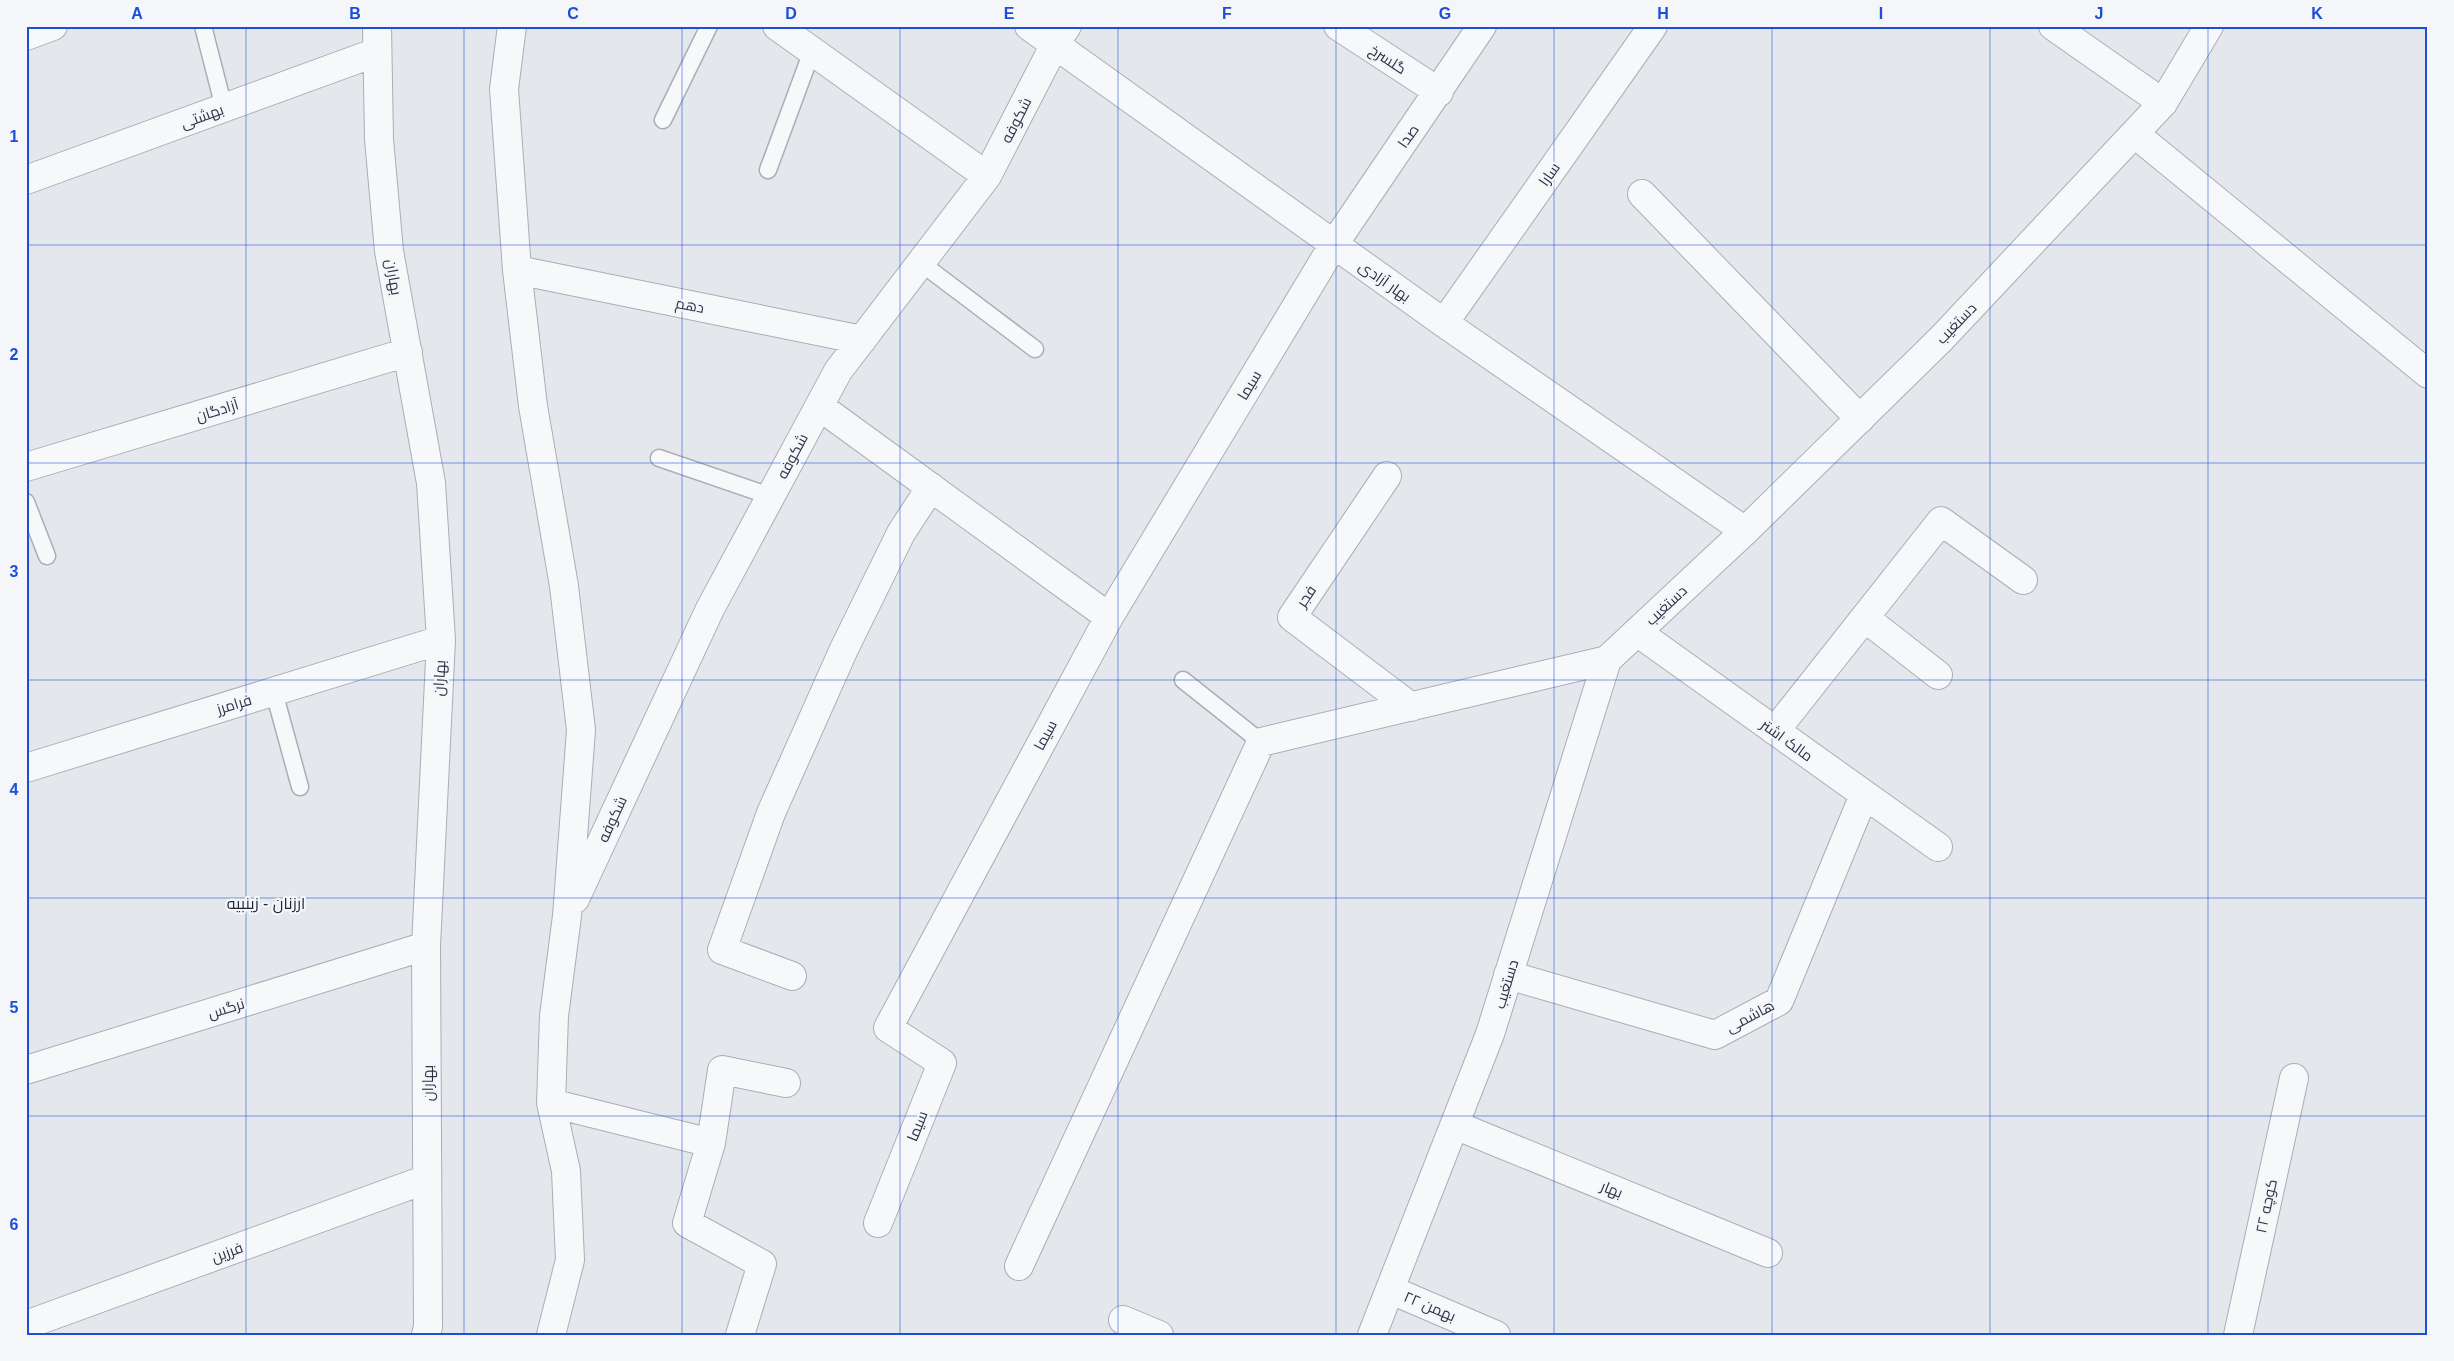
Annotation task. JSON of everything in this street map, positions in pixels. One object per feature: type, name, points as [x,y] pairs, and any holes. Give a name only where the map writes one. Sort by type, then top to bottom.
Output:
[{"type":"street","points":[[26,36],[53,26]]},
{"type":"street","points":[[512,26],[504,89],[517,270],[533,406],[564,586],[581,730],[568,916],[554,1016],[551,1103],[566,1171],[570,1260],[551,1335]]},
{"type":"street","points":[[777,26],[988,176]]},
{"type":"street","name":"بهار آزادی","points":[[1029,26],[1061,35],[1334,244],[1444,323],[1745,531]]},
{"type":"street","name":"گلسرخ","points":[[1338,26],[1438,92]]},
{"type":"street","name":"صدا","points":[[1334,244],[1482,26]]},
{"type":"street","name":"سارا","points":[[1444,323],[1654,26]]},
{"type":"street","points":[[2053,26],[2162,103]]},
{"type":"street","name":"دستغیب","points":[[1372,1335],[1456,1125],[1490,1034],[1607,660],[1745,531],[1941,339],[2162,103],[2208,26]]},
{"type":"street","name":"شکوفه","points":[[568,916],[710,609],[838,371],[988,176],[1061,35]]},
{"type":"street","name":"بهشتی","points":[[26,180],[224,108],[377,39]]},
{"type":"street","name":"بهاران","points":[[377,39],[379,139],[389,251],[431,483],[441,640],[426,946],[428,1327],[426,1335]]},
{"type":"street","points":[[2135,134],[2428,374]]},
{"type":"street","points":[[1642,194],[1860,419]]},
{"type":"street","name":"سیما","points":[[878,1223],[942,1063],[888,1028],[1108,618],[1334,244]]},
{"type":"street","name":"دهم","points":[[517,270],[862,340]]},
{"type":"street","name":"آزادگان","points":[[26,467],[408,352]]},
{"type":"street","points":[[819,406],[1108,618]]},
{"type":"street","name":"فجر","points":[[1387,476],[1292,617],[1411,707]]},
{"type":"street","points":[[792,976],[722,950],[772,813],[844,649],[901,533],[931,487]]},
{"type":"street","points":[[1776,731],[1941,521],[2023,580]]},
{"type":"street","points":[[1865,618],[1938,676]]},
{"type":"street","name":"مالک اشتر","points":[[1636,632],[1938,848]]},
{"type":"street","name":"فرامرز","points":[[26,768],[441,640]]},
{"type":"street","points":[[1019,1266],[1261,742],[1607,660]]},
{"type":"street","name":"هاشمی","points":[[1508,975],[1716,1035],[1779,1001],[1864,795]]},
{"type":"street","name":"نرگس","points":[[26,1070],[426,946]]},
{"type":"street","points":[[740,1335],[762,1264],[687,1223],[711,1143],[722,1070],[786,1083]]},
{"type":"street","name":"کوچه ۲۲","points":[[2238,1335],[2294,1078]]},
{"type":"street","points":[[551,1103],[711,1143]]},
{"type":"street","name":"بهار","points":[[1456,1125],[1768,1253]]},
{"type":"street","name":"فرزین","points":[[26,1325],[427,1179]]},
{"type":"street","name":"۲۲ بهمن","points":[[1391,1290],[1496,1335]]},
{"type":"street","points":[[1124,1320],[1159,1335]]},
{"type":"lane","points":[[202,26],[224,108]]},
{"type":"lane","points":[[663,120],[709,26]]},
{"type":"lane","points":[[768,170],[812,51]]},
{"type":"lane","points":[[921,263],[1035,349]]},
{"type":"lane","points":[[659,458],[770,496]]},
{"type":"lane","points":[[26,502],[47,556]]},
{"type":"lane","points":[[1183,680],[1261,742]]},
{"type":"lane","points":[[274,692],[300,787]]},
{"type":"district","name":"ارزنان - زینبیه","points":[[266,903]]}]
